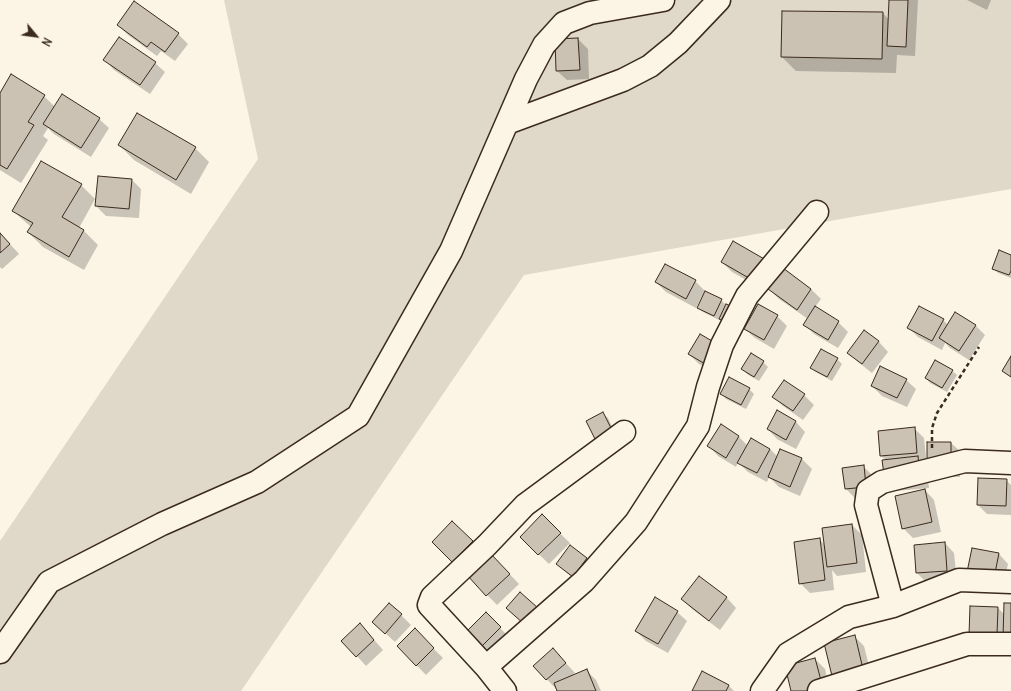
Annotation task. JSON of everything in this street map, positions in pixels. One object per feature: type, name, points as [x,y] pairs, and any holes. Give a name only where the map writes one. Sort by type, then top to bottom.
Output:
[{"type":"street","points":[[0,652],[49,582],[162,524],[257,482],[358,416],[451,252],[526,79],[544,45],[564,24],[590,13],[663,0]]},
{"type":"street","points":[[507,124],[623,80],[650,66],[678,43],[719,0]]},
{"type":"street","points":[[486,667],[584,581],[636,522],[698,426],[708,387],[722,345],[747,296],[817,212]]},
{"type":"street","points":[[505,691],[486,667],[429,605],[432,597],[487,545],[525,505],[624,432]]},
{"type":"street","points":[[893,606],[866,505],[868,491],[882,482],[965,462],[1011,463]]},
{"type":"street","points":[[762,691],[788,654],[849,617],[893,606],[959,580],[1011,582]]},
{"type":"street","points":[[819,691],[852,686],[967,644],[1011,644]]},
{"type":"path","points":[[932,470],[932,428],[937,413],[979,347]]},
{"type":"shaded area","points":[[224,0],[1011,0],[1011,189],[524,275],[241,691],[0,691],[0,541],[258,159]]},
{"type":"building","points":[[889,0],[908,0],[906,47],[887,46]]},
{"type":"building","points":[[134,1],[179,33],[165,52],[151,42],[147,47],[117,25]]},
{"type":"building","points":[[782,11],[883,12],[882,59],[781,57]]},
{"type":"building","points":[[119,37],[156,62],[140,85],[103,60]]},
{"type":"building","points":[[578,38],[580,70],[556,71],[555,39]]},
{"type":"building","points":[[11,74],[45,95],[28,122],[34,125],[7,169],[0,165],[0,93]]},
{"type":"building","points":[[62,94],[100,118],[81,148],[43,124]]},
{"type":"building","points":[[137,113],[196,147],[176,180],[118,145]]},
{"type":"building","points":[[41,161],[82,184],[62,217],[84,230],[69,257],[27,232],[33,223],[12,211]]},
{"type":"building","points":[[98,176],[132,179],[129,209],[95,206]]},
{"type":"building","points":[[0,233],[10,244],[0,253]]},
{"type":"building","points":[[733,241],[766,260],[754,281],[721,262]]},
{"type":"building","points":[[999,250],[1011,255],[1011,271],[1009,275],[992,269]]},
{"type":"building","points":[[665,264],[696,280],[686,299],[655,282]]},
{"type":"building","points":[[783,268],[811,289],[797,310],[768,289]]},
{"type":"building","points":[[705,291],[722,299],[714,316],[697,308]]},
{"type":"building","points":[[726,304],[739,310],[732,325],[719,319]]},
{"type":"building","points":[[758,304],[778,315],[764,340],[744,329]]},
{"type":"building","points":[[815,306],[839,321],[828,340],[803,325]]},
{"type":"building","points":[[919,306],[944,319],[932,341],[907,328]]},
{"type":"building","points":[[955,312],[976,325],[959,351],[939,338]]},
{"type":"building","points":[[864,330],[879,341],[862,364],[847,353]]},
{"type":"building","points":[[700,334],[719,345],[707,365],[688,354]]},
{"type":"building","points":[[821,349],[838,358],[827,377],[810,368]]},
{"type":"building","points":[[751,353],[764,361],[754,377],[741,369]]},
{"type":"building","points":[[1011,356],[1011,377],[1002,371]]},
{"type":"building","points":[[935,360],[953,370],[942,388],[925,378]]},
{"type":"building","points":[[880,366],[907,379],[897,398],[871,386]]},
{"type":"building","points":[[729,377],[750,388],[741,405],[720,394]]},
{"type":"building","points":[[784,380],[805,394],[793,411],[772,397]]},
{"type":"building","points":[[777,410],[796,421],[786,440],[767,429]]},
{"type":"building","points":[[603,412],[612,430],[595,439],[586,421]]},
{"type":"building","points":[[721,424],[739,436],[726,458],[707,446]]},
{"type":"building","points":[[915,427],[917,453],[880,456],[878,431]]},
{"type":"building","points":[[751,438],[770,449],[757,473],[737,463]]},
{"type":"building","points":[[927,442],[951,442],[951,468],[927,468]]},
{"type":"building","points":[[780,449],[802,458],[790,487],[768,477]]},
{"type":"building","points":[[918,456],[920,478],[885,482],[882,460]]},
{"type":"building","points":[[864,465],[866,487],[845,489],[842,468]]},
{"type":"building","points":[[978,478],[1007,479],[1006,506],[977,505]]},
{"type":"building","points":[[925,489],[932,522],[902,529],[895,496]]},
{"type":"building","points":[[542,514],[561,533],[538,555],[520,537]]},
{"type":"building","points":[[452,521],[473,541],[452,562],[432,542]]},
{"type":"building","points":[[852,524],[857,563],[827,567],[822,528]]},
{"type":"building","points":[[820,538],[825,580],[799,584],[794,542]]},
{"type":"building","points":[[945,542],[947,571],[916,573],[914,545]]},
{"type":"building","points":[[570,545],[587,558],[573,577],[556,564]]},
{"type":"building","points":[[972,548],[999,553],[994,578],[967,572]]},
{"type":"building","points":[[490,553],[510,574],[486,596],[467,575]]},
{"type":"building","points":[[699,576],[727,597],[709,621],[681,599]]},
{"type":"building","points":[[520,592],[538,608],[524,624],[506,608]]},
{"type":"building","points":[[655,597],[678,611],[658,644],[635,631]]},
{"type":"building","points":[[389,603],[402,614],[385,634],[372,622]]},
{"type":"building","points":[[1004,603],[1011,603],[1011,639],[1003,638]]},
{"type":"building","points":[[970,606],[998,607],[997,635],[969,635]]},
{"type":"building","points":[[486,612],[501,627],[480,648],[465,633]]},
{"type":"building","points":[[360,623],[374,640],[356,657],[341,641]]},
{"type":"building","points":[[415,628],[434,648],[416,666],[397,646]]},
{"type":"building","points":[[855,635],[863,669],[832,676],[824,643]]},
{"type":"building","points":[[553,648],[566,663],[546,680],[533,666]]},
{"type":"building","points":[[815,658],[823,688],[812,691],[791,691],[785,666]]},
{"type":"building","points":[[587,669],[596,691],[557,691],[554,683]]},
{"type":"building","points":[[702,671],[729,685],[726,691],[692,691]]}]
